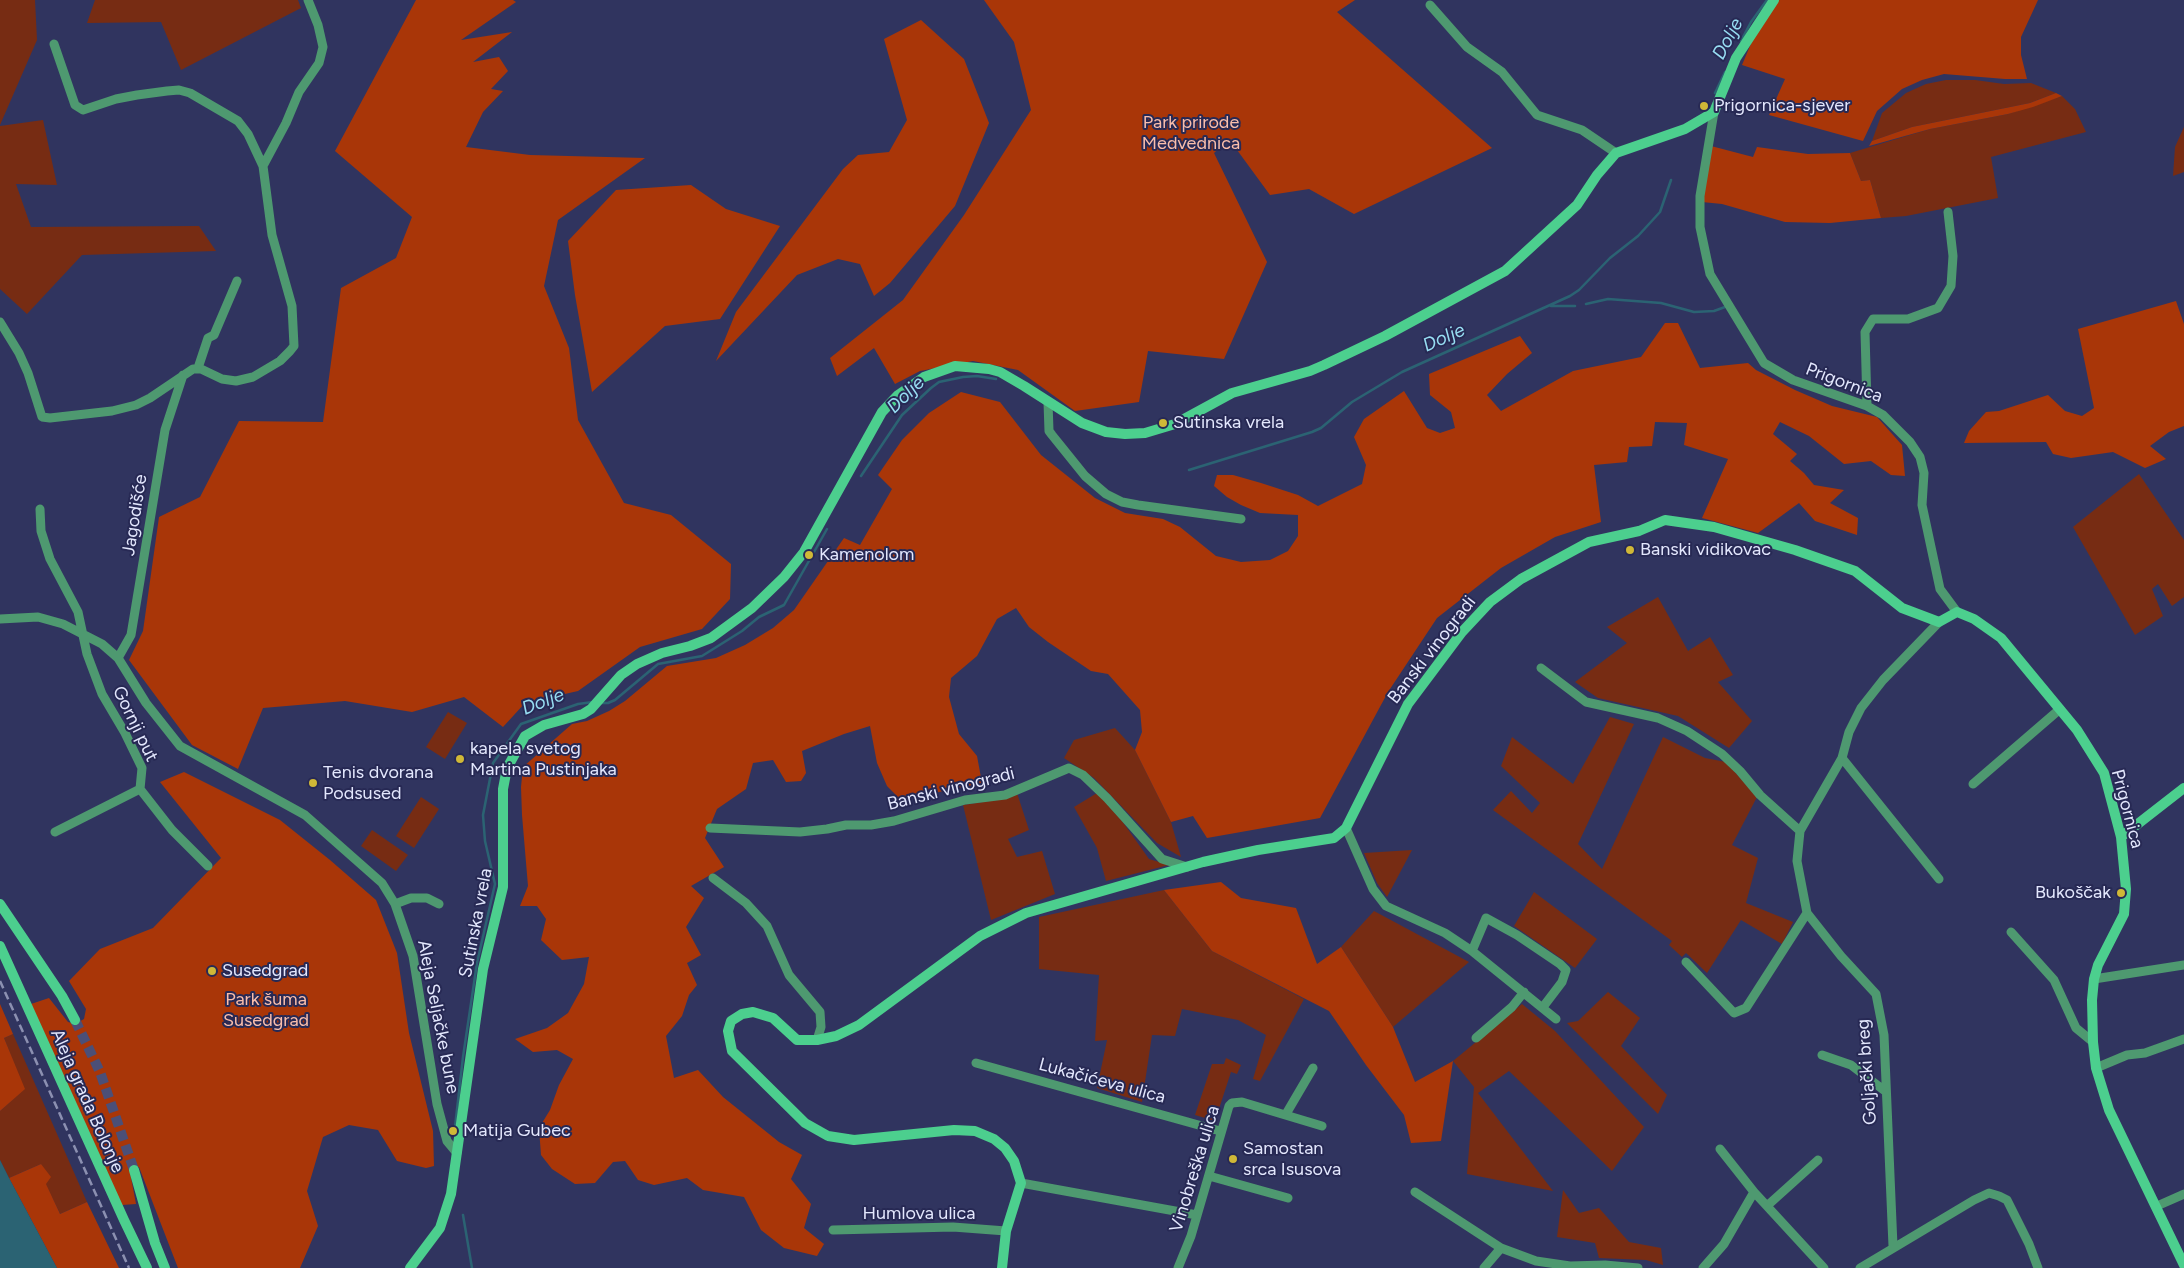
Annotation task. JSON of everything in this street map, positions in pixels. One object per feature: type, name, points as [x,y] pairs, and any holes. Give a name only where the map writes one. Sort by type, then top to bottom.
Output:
[{"type":"street","points":[[263,166],[299,92],[319,63],[323,47],[318,25],[308,0]]},
{"type":"street","points":[[1430,5],[1467,47],[1502,72],[1537,115],[1582,130],[1616,153],[1685,129],[1714,112],[1736,58],[1774,0]]},
{"type":"street","points":[[0,322],[19,353],[28,373],[42,417],[50,418],[82,416],[136,405],[150,398],[193,369],[198,368],[222,379],[236,381],[252,377],[280,361],[294,346],[292,306],[272,235],[263,166],[248,134],[238,121],[190,93],[167,91],[116,99],[83,110],[75,105],[54,44]]},
{"type":"street","name":"Prigornica","points":[[1714,112],[1700,196],[1700,227],[1710,274],[1764,363],[1792,380],[1867,406],[1883,415],[1910,442],[1920,457],[1924,473],[1922,505],[1940,589],[1957,612],[1974,619],[2001,638],[2077,730],[2104,773],[2121,837],[2126,889],[2124,914],[2098,965],[2094,979],[2092,1000],[2096,1068],[2110,1110],[2184,1265]]},
{"type":"street","name":"Sutinska vrela","points":[[457,1153],[483,969],[503,887],[502,802],[505,778],[513,755],[525,736],[544,725],[583,714],[591,709],[621,675],[637,664],[662,653],[695,644],[721,632],[752,608],[780,582],[804,552],[882,412],[898,395],[913,384],[946,369],[955,366],[976,366],[1000,372],[1082,423],[1106,432],[1124,434],[1144,433],[1175,424],[1245,388],[1285,378],[1324,365],[1385,336],[1505,271],[1577,205],[1597,175],[1616,153]]},
{"type":"street","points":[[1867,406],[1865,332],[1873,320],[1908,319],[1938,308],[1951,286],[1952,256],[1948,212]]},
{"type":"street","points":[[198,368],[208,338],[214,335],[237,281]]},
{"type":"street","name":"Jagodišće","points":[[118,658],[131,635],[165,430],[183,375]]},
{"type":"street","points":[[1048,402],[1049,430],[1052,436],[1085,476],[1106,494],[1122,502],[1138,505],[1241,519]]},
{"type":"street","name":"Gornji put","points":[[40,509],[41,532],[50,559],[78,612],[87,654],[102,694],[125,733],[142,768],[140,789],[172,830],[208,866]]},
{"type":"street","name":"Banski vinogradi","points":[[1346,828],[1408,704],[1475,616],[1490,602],[1521,579],[1589,542],[1639,531],[1665,520],[1714,527],[1795,550],[1855,570],[1902,608],[1938,622]]},
{"type":"street","points":[[1938,622],[1957,612]]},
{"type":"street","name":"Aleja Seljačke bune","points":[[0,619],[38,617],[82,632],[102,644],[118,658],[146,703],[180,746],[305,815],[382,883],[395,904],[413,956],[424,1034],[440,1113],[447,1141],[457,1153]]},
{"type":"street","name":"Goljački breg","points":[[1894,1246],[1885,1091],[1884,1035],[1876,994],[1841,956],[1807,913],[1797,861],[1800,831],[1842,758],[1849,732],[1861,708],[1883,680],[1938,622]]},
{"type":"street","points":[[1540,668],[1586,702],[1658,718],[1687,731],[1722,754],[1740,771],[1760,795],[1800,831]]},
{"type":"street","points":[[1973,784],[2060,709]]},
{"type":"street","points":[[1842,758],[1939,879]]},
{"type":"street","name":"Banski vinogradi","points":[[710,828],[800,832],[827,830],[846,825],[860,826],[886,822],[965,800],[1005,794],[1069,768],[1083,775],[1107,798],[1162,859],[1187,867]]},
{"type":"street","points":[[2121,837],[2184,788]]},
{"type":"street","points":[[54,832],[140,789]]},
{"type":"street","points":[[1002,1268],[1006,1231],[1021,1183],[1014,1161],[1006,1148],[994,1139],[975,1131],[954,1130],[854,1140],[828,1136],[805,1123],[747,1068],[732,1051],[728,1031],[731,1021],[742,1014],[753,1012],[773,1018],[797,1040],[817,1040],[836,1036],[859,1025],[980,936],[1026,913],[1187,867],[1258,850],[1334,838],[1346,828],[1373,889],[1386,906],[1444,933],[1472,951],[1556,1018]]},
{"type":"street","points":[[713,878],[746,903],[767,926],[788,975],[820,1012],[821,1027],[817,1040]]},
{"type":"street","points":[[395,904],[412,898],[427,898],[440,904]]},
{"type":"street","name":"Aleja grada Bolonje","points":[[0,904],[62,996],[75,1020]]},
{"type":"street","points":[[1686,962],[1734,1013],[1746,1008],[1807,913]]},
{"type":"street","points":[[1472,951],[1486,918],[1517,934],[1560,964],[1566,970],[1562,982],[1542,1007]]},
{"type":"street","points":[[2011,932],[2054,980],[2076,1028],[2093,1042]]},
{"type":"street","name":"Aleja grada Bolonje","points":[[0,946],[124,1220],[148,1268]]},
{"type":"street","points":[[2094,979],[2184,965]]},
{"type":"street","points":[[1476,1038],[1512,1007],[1524,992]]},
{"type":"street","points":[[2096,1068],[2127,1055],[2145,1053],[2184,1040]]},
{"type":"street","points":[[1822,1055],[1851,1065],[1885,1091]]},
{"type":"street","name":"Lukačićeva ulica","points":[[976,1063],[1220,1131]]},
{"type":"street","points":[[1286,1114],[1313,1068]]},
{"type":"street","name":"Vinobreška ulica","points":[[1178,1268],[1198,1215],[1226,1110],[1232,1102],[1242,1102],[1322,1126]]},
{"type":"street","points":[[1720,1149],[1754,1192],[1824,1268]]},
{"type":"street","points":[[410,1268],[432,1240],[444,1220],[451,1194],[457,1153]]},
{"type":"street","points":[[1768,1205],[1818,1160]]},
{"type":"street","name":"Aleja grada Bolonje","points":[[134,1170],[150,1228],[165,1268]]},
{"type":"street","points":[[1209,1176],[1288,1198]]},
{"type":"street","points":[[1021,1183],[1198,1215]]},
{"type":"street","points":[[1415,1192],[1500,1248],[1536,1261],[1570,1266],[1604,1265],[1638,1268]]},
{"type":"street","points":[[1703,1268],[1724,1244],[1754,1192]]},
{"type":"street","points":[[1860,1268],[1894,1246],[1989,1193],[2007,1200],[2029,1244],[2038,1268]]},
{"type":"street","points":[[2157,1206],[2184,1194]]},
{"type":"street","name":"Humlova ulica","points":[[833,1230],[953,1228],[1006,1231]]},
{"type":"street","points":[[1484,1268],[1500,1248]]},
{"type":"shaded area","points":[[0,0],[35,0],[37,40],[0,125]]},
{"type":"shaded area","points":[[95,0],[298,0],[301,8],[181,70],[161,22],[87,23]]},
{"type":"shaded area","points":[[1946,80],[1975,80],[2004,84],[2031,83],[2056,93],[2030,103],[1912,127],[1872,141],[1882,113],[1906,93],[1926,84]]},
{"type":"shaded area","points":[[2062,96],[2075,109],[2086,132],[1991,157],[1998,198],[1906,216],[1881,218],[1870,180],[1861,181],[1850,153],[1930,129],[2008,114]]},
{"type":"shaded area","points":[[43,120],[57,185],[16,184],[31,227],[199,226],[216,251],[82,255],[27,314],[0,289],[0,126]]},
{"type":"shaded area","points":[[2184,127],[2184,172],[2173,176],[2175,147]]},
{"type":"shaded area","points":[[2139,474],[2184,540],[2184,597],[2172,606],[2158,584],[2152,589],[2163,616],[2135,635],[2073,527]]},
{"type":"shaded area","points":[[1658,597],[1688,651],[1710,637],[1733,675],[1718,682],[1752,721],[1729,748],[1678,716],[1598,698],[1575,682],[1627,643],[1607,627]]},
{"type":"shaded area","points":[[448,712],[467,723],[445,759],[426,747]]},
{"type":"shaded area","points":[[1610,717],[1634,724],[1578,844],[1602,869],[1663,737],[1705,758],[1726,762],[1757,797],[1732,845],[1758,858],[1746,903],[1793,922],[1782,944],[1741,920],[1707,973],[1686,953],[1682,957],[1669,945],[1672,941],[1493,810],[1511,791],[1532,813],[1540,803],[1501,766],[1512,737],[1573,784]]},
{"type":"shaded area","points":[[1115,728],[1135,750],[1171,822],[1181,857],[1157,843],[1094,778],[1064,758],[1074,740]]},
{"type":"shaded area","points":[[1017,793],[1029,830],[1008,839],[1017,857],[1042,851],[1055,894],[991,920],[963,805],[997,800]]},
{"type":"shaded area","points":[[1097,793],[1122,821],[1149,859],[1169,865],[1106,881],[1097,848],[1074,807]]},
{"type":"shaded area","points":[[421,797],[439,809],[414,848],[396,836]]},
{"type":"shaded area","points":[[372,830],[408,855],[396,871],[361,846]]},
{"type":"shaded area","points":[[1412,850],[1387,897],[1377,883],[1364,853]]},
{"type":"shaded area","points":[[1164,890],[1212,951],[1304,999],[1260,1081],[1253,1079],[1266,1035],[1238,1020],[1182,1009],[1175,1036],[1152,1035],[1142,1102],[1097,1088],[1107,1040],[1095,1041],[1099,975],[1039,969],[1039,917]]},
{"type":"shaded area","points":[[1534,892],[1597,939],[1575,968],[1514,926]]},
{"type":"shaded area","points":[[1374,911],[1469,962],[1393,1027],[1341,947]]},
{"type":"shaded area","points":[[1608,992],[1640,1018],[1621,1046],[1667,1095],[1658,1114],[1567,1023],[1578,1021]]},
{"type":"shaded area","points":[[1522,1004],[1555,1031],[1644,1127],[1612,1171],[1509,1071],[1478,1093],[1553,1191],[1467,1174],[1474,1087],[1453,1061]]},
{"type":"shaded area","points":[[13,1034],[87,1202],[60,1214],[45,1183],[41,1164],[9,1178],[0,1160],[0,1111],[24,1089],[4,1038]]},
{"type":"shaded area","points":[[1226,1058],[1241,1065],[1237,1074],[1231,1072],[1215,1121],[1195,1115],[1212,1064],[1224,1064]]},
{"type":"shaded area","points":[[1563,1190],[1579,1213],[1599,1208],[1629,1242],[1661,1248],[1663,1265],[1646,1260],[1599,1258],[1595,1243],[1557,1237]]},
{"type":"green space","points":[[416,0],[513,0],[516,2],[461,40],[512,32],[473,62],[499,57],[508,71],[491,89],[503,91],[483,112],[466,147],[530,155],[645,158],[558,220],[544,286],[569,348],[578,420],[624,503],[671,515],[731,564],[730,599],[702,629],[640,647],[578,691],[525,703],[503,727],[464,697],[412,712],[345,701],[263,708],[238,769],[192,745],[129,660],[143,631],[159,517],[200,497],[239,421],[323,422],[341,288],[396,258],[412,217],[335,151]]},
{"type":"green space","name":"Park prirode Medvednica","points":[[984,0],[1355,0],[1337,12],[1492,148],[1354,214],[1309,189],[1270,195],[1229,139],[1214,153],[1267,262],[1224,359],[1148,351],[1139,402],[1075,411],[1018,370],[973,361],[920,371],[895,384],[874,348],[837,376],[830,358],[903,300],[964,215],[1031,110],[1014,42]]},
{"type":"green space","points":[[1778,0],[2038,0],[2021,37],[2021,55],[2027,79],[1944,74],[1922,80],[1902,89],[1877,111],[1863,141],[1769,115],[1785,79],[1742,65],[1755,34]]},
{"type":"green space","points":[[921,20],[964,59],[989,123],[955,206],[890,283],[874,296],[860,264],[838,259],[797,275],[716,361],[736,312],[843,169],[858,155],[889,152],[907,120],[884,39]]},
{"type":"green space","points":[[2056,93],[2062,96],[2033,107],[2008,114],[1930,129],[1869,146],[1872,141],[1912,127],[2030,103]]},
{"type":"green space","points":[[1711,146],[1753,157],[1757,147],[1808,154],[1850,153],[1861,181],[1870,180],[1881,218],[1830,223],[1785,222],[1722,204],[1702,202]]},
{"type":"green space","points":[[691,185],[726,209],[780,226],[720,319],[665,326],[592,392],[575,295],[568,241],[616,190]]},
{"type":"green space","points":[[2176,301],[2184,324],[2184,426],[2169,432],[2150,446],[2166,459],[2145,468],[2113,452],[2071,458],[2053,454],[2046,442],[1964,443],[1969,431],[1986,412],[1999,411],[2048,395],[2065,411],[2082,416],[2094,408],[2078,329]]},
{"type":"green space","points":[[1665,323],[1678,323],[1700,368],[1748,363],[1756,370],[1795,390],[1832,406],[1877,417],[1902,445],[1905,476],[1891,475],[1871,461],[1844,464],[1809,436],[1780,422],[1773,434],[1797,454],[1790,461],[1814,485],[1844,490],[1830,503],[1858,518],[1857,535],[1815,521],[1799,503],[1758,533],[1702,518],[1728,459],[1684,445],[1687,423],[1655,422],[1652,446],[1629,447],[1627,462],[1594,465],[1601,522],[1555,537],[1501,568],[1437,618],[1388,692],[1320,818],[1207,838],[1193,816],[1171,822],[1135,750],[1142,732],[1140,710],[1108,674],[1091,671],[1048,642],[1029,627],[1016,608],[997,619],[977,656],[951,678],[949,697],[959,734],[977,756],[982,783],[901,800],[887,786],[877,763],[870,726],[802,751],[806,773],[801,781],[786,782],[773,760],[753,763],[746,789],[717,809],[705,838],[724,867],[691,886],[704,898],[686,927],[701,955],[687,963],[697,985],[689,995],[682,1016],[666,1036],[674,1078],[698,1070],[723,1097],[779,1142],[802,1155],[791,1179],[811,1204],[804,1228],[824,1244],[817,1256],[784,1248],[761,1230],[744,1197],[703,1190],[687,1178],[654,1185],[638,1180],[625,1161],[613,1162],[595,1183],[575,1184],[552,1169],[541,1155],[539,1128],[550,1110],[559,1085],[573,1059],[557,1050],[533,1052],[515,1039],[547,1028],[568,1013],[584,984],[589,957],[562,960],[541,940],[546,919],[537,906],[520,906],[528,886],[522,815],[521,787],[523,767],[572,724],[587,721],[609,711],[625,701],[667,666],[716,658],[745,645],[773,628],[794,610],[844,538],[860,545],[892,489],[878,475],[902,440],[929,413],[961,392],[1000,402],[1041,455],[1095,498],[1125,513],[1163,519],[1180,527],[1216,556],[1241,562],[1270,560],[1288,551],[1298,536],[1298,515],[1260,513],[1241,505],[1227,497],[1214,486],[1217,475],[1233,475],[1261,483],[1298,495],[1318,506],[1362,484],[1366,465],[1354,437],[1364,419],[1404,391],[1427,428],[1440,433],[1455,428],[1451,412],[1430,395],[1429,374],[1520,336],[1532,353],[1507,374],[1487,395],[1501,411],[1573,371],[1641,357]]},
{"type":"green space","name":"Park šuma Susedgrad","points":[[184,772],[280,820],[330,860],[376,900],[397,953],[409,1033],[433,1131],[434,1166],[426,1168],[397,1161],[378,1130],[349,1125],[323,1137],[307,1191],[318,1226],[300,1268],[178,1268],[139,1167],[129,1167],[136,1204],[122,1205],[31,1004],[49,998],[68,1022],[75,1024],[84,1019],[86,1009],[69,981],[100,949],[153,928],[221,858],[160,782]]},
{"type":"green space","points":[[1221,882],[1241,898],[1296,908],[1317,964],[1341,947],[1393,1027],[1415,1082],[1453,1061],[1441,1141],[1411,1143],[1404,1115],[1366,1065],[1329,1011],[1212,951],[1164,890]]},
{"type":"green space","points":[[0,1004],[13,1034],[4,1038],[25,1089],[0,1111]]},
{"type":"green space","points":[[41,1164],[51,1177],[46,1184],[60,1214],[87,1202],[119,1268],[57,1268],[9,1178]]},
{"type":"water","points":[[0,1160],[9,1178],[57,1268],[0,1268]]},
{"type":"waterway","name":"Dolje","points":[[1741,41],[1751,22],[1767,0]]},
{"type":"waterway","name":"Dolje","points":[[1715,93],[1725,72]]},
{"type":"waterway","name":"Dolje","points":[[1189,470],[1321,428],[1352,402],[1402,372],[1570,296],[1579,290],[1610,258],[1638,236],[1660,212],[1671,180]]},
{"type":"waterway","points":[[1586,304],[1608,299],[1661,303],[1694,312],[1714,311],[1725,307]]},
{"type":"waterway","points":[[1551,306],[1575,306]]},
{"type":"waterway","name":"Dolje","points":[[861,476],[902,415],[939,382],[977,376],[996,379]]},
{"type":"waterway","name":"Dolje","points":[[601,703],[615,700],[658,664],[702,656],[742,631],[759,617],[784,605],[827,529]]},
{"type":"waterway","name":"Dolje","points":[[455,1127],[477,963],[495,884],[485,841],[483,815],[493,763],[521,724],[578,704],[593,702]]},
{"type":"waterway","name":"Dolje","points":[[463,1215],[472,1268]]},
{"type":"tunnel","points":[[75,1020],[100,1072],[134,1170]]},
{"type":"railway","points":[[0,981],[129,1268]]},
{"type":"place","name":"Prigornica-sjever","points":[[1704,106]]},
{"type":"place","name":"Sutinska vrela","points":[[1163,423]]},
{"type":"place","name":"Banski vidikovac","points":[[1630,550]]},
{"type":"place","name":"Kamenolom","points":[[809,555]]},
{"type":"place","name":"kapela svetog Martina Pustinjaka","points":[[460,759]]},
{"type":"place","name":"Tenis dvorana Podsused","points":[[313,783]]},
{"type":"place","name":"Bukoščak","points":[[2121,893]]},
{"type":"place","name":"Susedgrad","points":[[212,971]]},
{"type":"place","name":"Matija Gubec","points":[[453,1131]]},
{"type":"place","name":"Samostan srca Isusova","points":[[1233,1159]]}]
